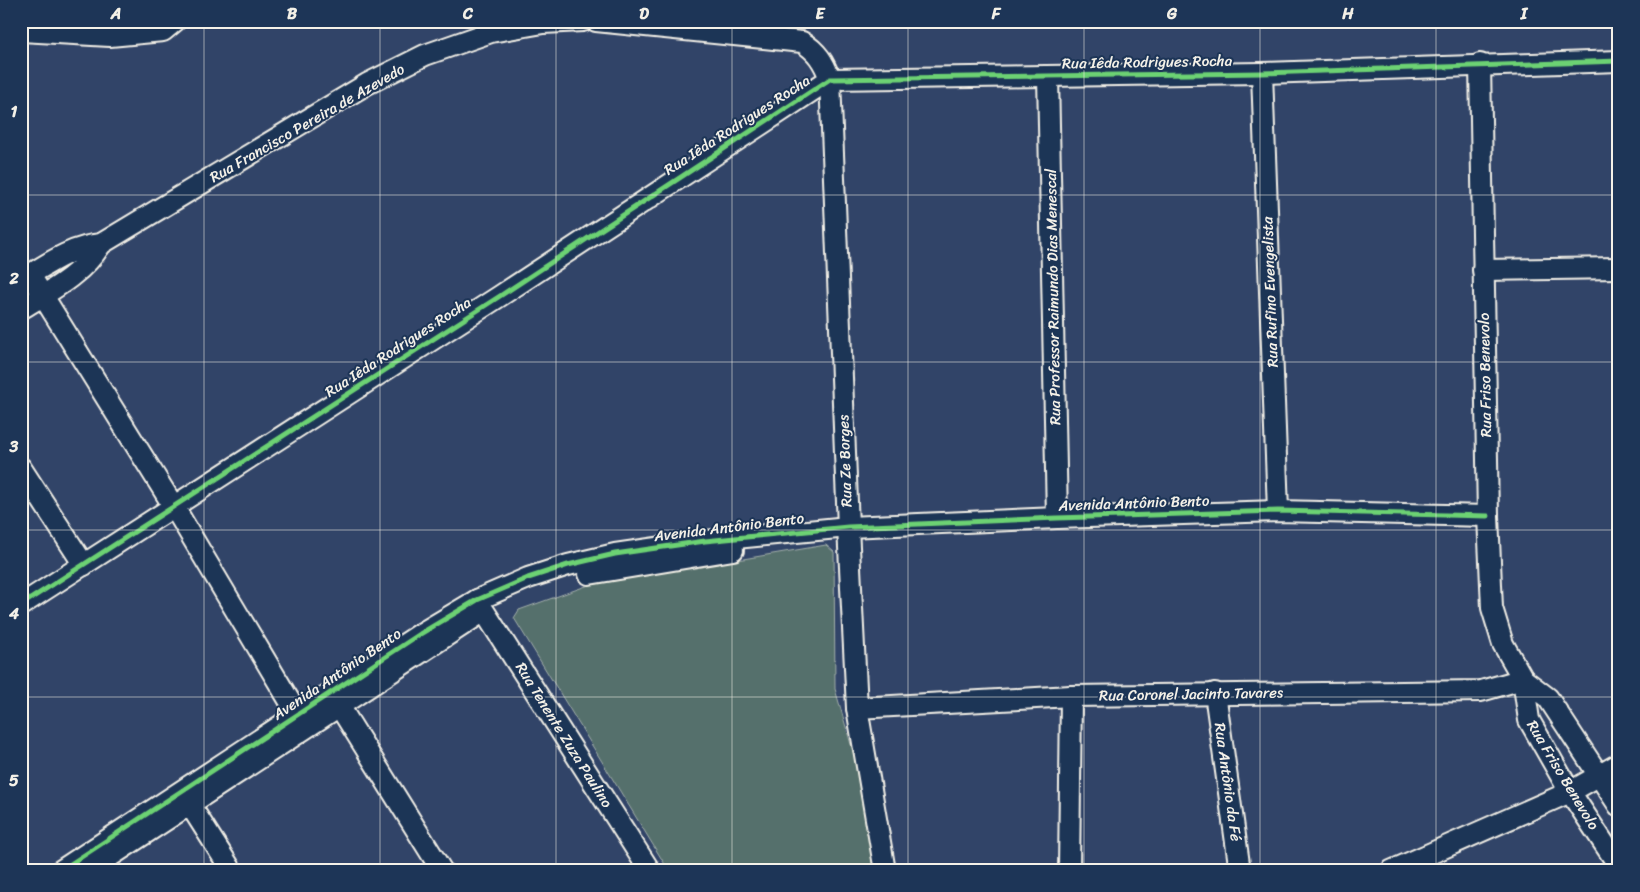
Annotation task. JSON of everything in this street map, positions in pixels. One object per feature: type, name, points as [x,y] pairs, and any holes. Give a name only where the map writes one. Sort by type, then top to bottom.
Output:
[{"type":"street","points":[[21,31],[110,36],[163,31],[175,21]]},
{"type":"street","name":"Rua Francisco Pereira de Azevedo","points":[[21,309],[81,269],[92,258],[101,244],[366,84],[425,55],[491,32],[543,22],[583,21]]},
{"type":"street","points":[[596,21],[802,42],[813,49],[824,61],[830,79]]},
{"type":"street","name":"Rua Iêda Rodrigues Rocha","points":[[21,605],[830,79],[1262,73],[1480,64],[1619,61]]},
{"type":"street","name":"Rua Friso Benevolo","points":[[1480,64],[1488,516],[1492,608],[1503,644],[1523,678],[1548,698],[1598,777],[1619,806]]},
{"type":"street","name":"Rua Rufino Evengelista","points":[[1262,73],[1278,511]]},
{"type":"street","name":"Rua Professor Raimundo Dias Menescal","points":[[1048,76],[1057,518]]},
{"type":"street","name":"Rua Ze Borges","points":[[830,79],[857,708],[886,871]]},
{"type":"street","name":"Rua Francisco Pereira de Azevedo","points":[[26,277],[86,245],[101,244]]},
{"type":"street","points":[[1483,270],[1619,268]]},
{"type":"street","points":[[26,277],[43,295],[174,507],[298,715]]},
{"type":"street","points":[[21,468],[84,565]]},
{"type":"street","name":"Avenida Antônio Bento","points":[[60,871],[186,799],[481,605],[571,578],[610,569],[723,552],[848,527],[1278,511],[1488,516]]},
{"type":"street","name":"Rua Tenente Zuza Paulino","points":[[481,605],[650,871]]},
{"type":"street","name":"Rua Friso Benevolo","points":[[1523,678],[1528,720],[1570,792],[1619,866]]},
{"type":"street","name":"Rua Coronel Jacinto Tavares","points":[[857,708],[1071,696],[1481,691],[1523,678]]},
{"type":"street","name":"Rua Antônio da Fé","points":[[1215,693],[1240,871]]},
{"type":"street","points":[[1069,871],[1071,696]]},
{"type":"street","points":[[334,700],[442,871]]},
{"type":"street","name":"Avenida Antônio Bento","points":[[88,871],[298,715],[334,700]]},
{"type":"street","points":[[1391,871],[1570,792],[1619,764]]},
{"type":"street","points":[[186,799],[232,871]]},
{"type":"green space","points":[[826,545],[834,552],[835,689],[869,807],[880,871],[669,871],[514,618],[519,610],[589,585]]},
{"type":"cycle path","points":[[21,605],[500,296],[830,79],[1262,73],[1619,61]]},
{"type":"cycle path","points":[[60,871],[420,634],[477,600],[528,578],[568,565],[615,554],[705,541],[848,527],[1278,511],[1488,516]]}]
